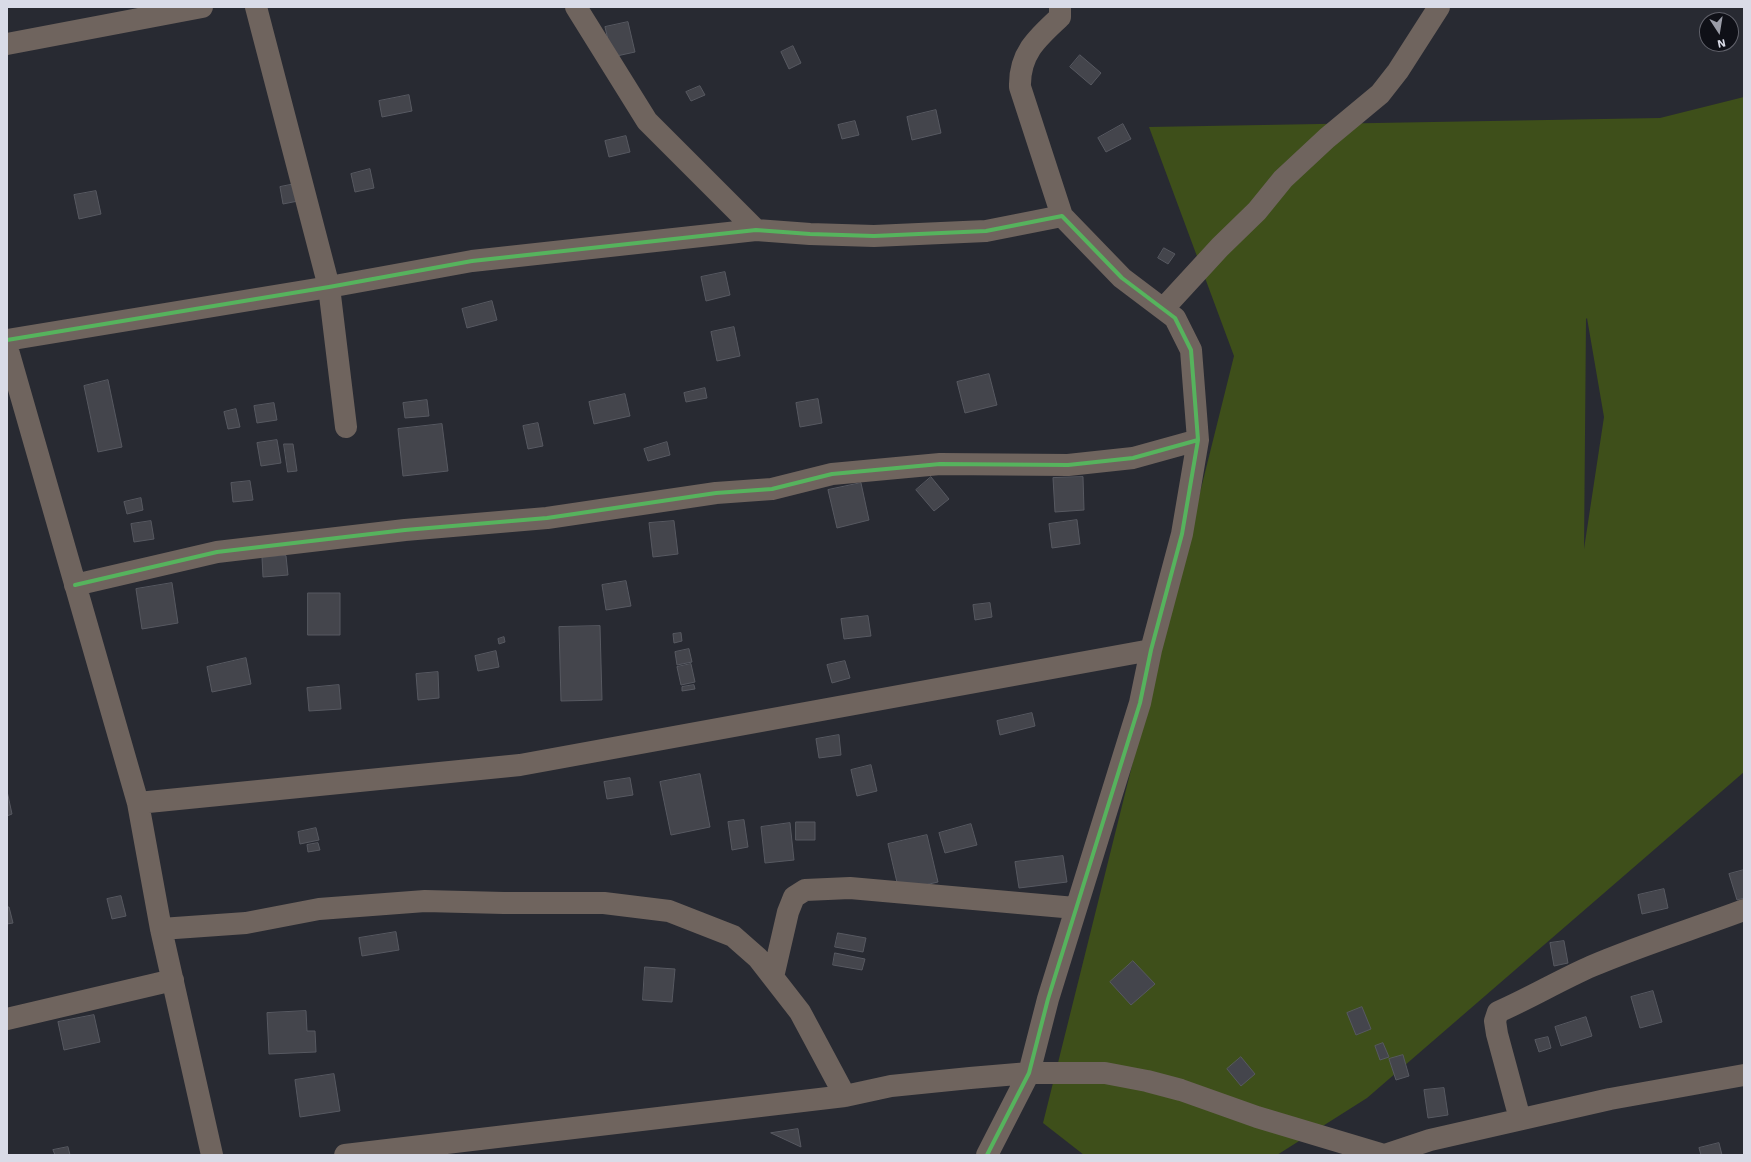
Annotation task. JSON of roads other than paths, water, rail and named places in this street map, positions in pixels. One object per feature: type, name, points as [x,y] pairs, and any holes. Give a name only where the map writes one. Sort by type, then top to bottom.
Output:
[{"type":"street","points":[[7,44],[202,7]]},
{"type":"street","points":[[256,7],[329,287],[346,427]]},
{"type":"street","points":[[576,7],[647,121],[756,230]]},
{"type":"street","points":[[1163,309],[1220,247],[1257,211],[1283,179],[1327,138],[1380,94],[1398,72],[1439,7]]},
{"type":"street","points":[[987,1155],[1029,1073],[1048,999],[1075,908],[1140,703],[1151,650],[1182,534],[1198,440],[1191,350],[1175,318],[1122,278],[1062,216],[1020,87],[1020,72],[1023,60],[1040,36],[1065,10]]},
{"type":"street","points":[[7,340],[329,287],[472,261],[756,230],[810,234],[874,236],[978,231],[1062,216]]},
{"type":"street","points":[[7,347],[138,803],[161,929],[212,1155]]},
{"type":"street","points":[[75,585],[217,552],[405,530],[547,518],[716,493],[772,488],[832,474],[940,464],[1068,465],[1133,458],[1198,440]]},
{"type":"street","points":[[138,803],[520,765],[1151,650]]},
{"type":"street","points":[[773,977],[788,912],[794,897],[805,890],[850,888],[1075,908]]},
{"type":"street","points":[[161,929],[246,923],[320,909],[425,901],[604,903],[669,911],[734,936],[758,958],[800,1012],[845,1096]]},
{"type":"street","points":[[1520,1120],[1494,1021],[1498,1012],[1531,998],[1590,966],[1662,938],[1744,910]]},
{"type":"street","points":[[7,1019],[173,980]]},
{"type":"street","points":[[345,1155],[845,1096],[891,1086],[1029,1073],[1105,1072],[1181,1090],[1257,1117],[1384,1155],[1430,1140],[1610,1099],[1744,1075]]}]
